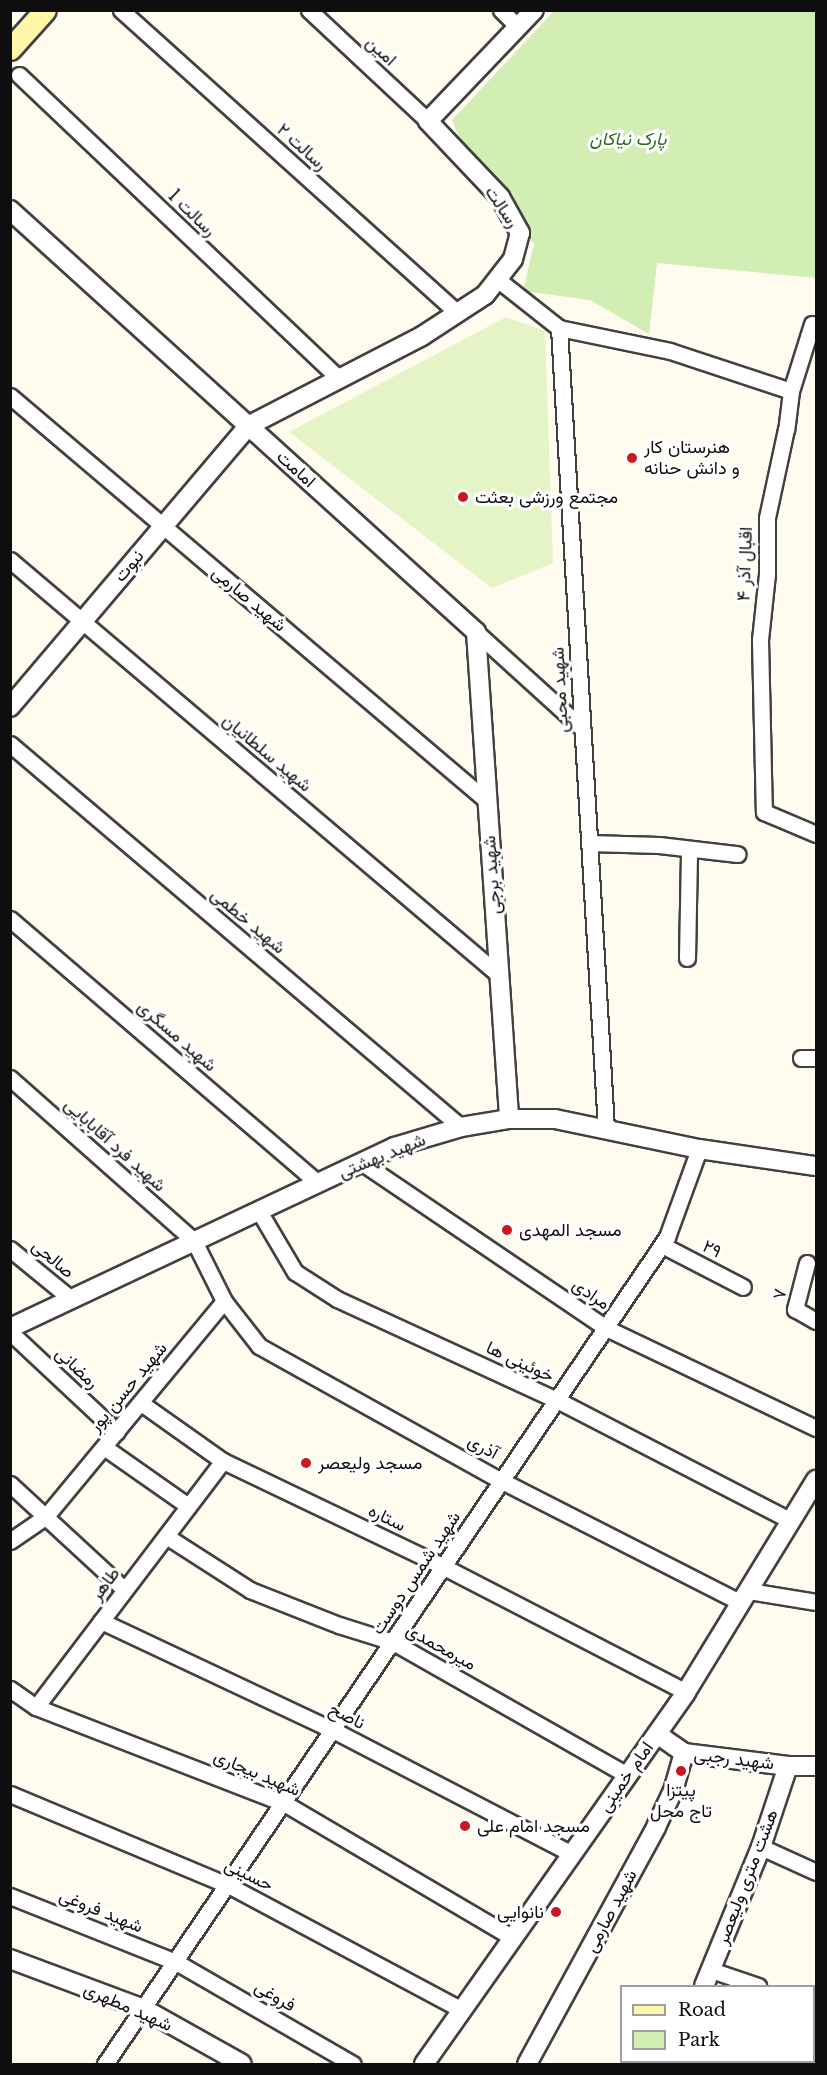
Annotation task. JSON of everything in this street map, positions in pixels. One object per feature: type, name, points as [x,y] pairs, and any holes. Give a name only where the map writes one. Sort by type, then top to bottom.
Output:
[{"type":"main road","points":[[10,49],[45,10]]},
{"type":"street","name":"رسالت ۲","points":[[121,10],[457,313]]},
{"type":"street","name":"امین","points":[[309,10],[428,121]]},
{"type":"street","points":[[501,10],[518,27]]},
{"type":"street","points":[[428,121],[534,10]]},
{"type":"street","name":"رسالت 1","points":[[19,75],[339,379]]},
{"type":"street","name":"رسالت","points":[[248,426],[422,336],[485,295],[513,259],[520,233],[500,197],[428,121]]},
{"type":"street","name":"امامت","points":[[10,210],[582,728]]},
{"type":"street","points":[[497,279],[559,328],[670,351],[791,391]]},
{"type":"street","name":"اقبال آذر ۴","points":[[812,324],[791,391],[786,429],[767,518],[767,574],[759,640],[764,812],[816,834]]},
{"type":"street","name":"شهید محبی","points":[[559,328],[606,1128]]},
{"type":"street","name":"شهید صارمی","points":[[10,396],[487,801]]},
{"type":"street","name":"نبوت","points":[[10,707],[248,426]]},
{"type":"street","name":"شهید سلطانیان","points":[[10,560],[499,975]]},
{"type":"street","name":"شهید برجی","points":[[476,632],[509,1119]]},
{"type":"street","name":"شهید خطمی","points":[[10,744],[461,1127]]},
{"type":"street","points":[[589,843],[737,854]]},
{"type":"street","points":[[687,958],[689,849]]},
{"type":"street","name":"شهید مسگری","points":[[10,919],[318,1183]]},
{"type":"street","name":"شهید فرد آقابابایی","points":[[10,1078],[194,1241]]},
{"type":"street","name":"شهید بهشتی","points":[[10,1330],[394,1147],[461,1127],[509,1119],[555,1119],[699,1149],[816,1166]]},
{"type":"street","name":"شهید شمس دوست","points":[[105,2064],[144,2010],[662,1245],[699,1149]]},
{"type":"street","name":"مرادی","points":[[361,1162],[606,1328],[816,1428]]},
{"type":"street","name":"خوئینی ها","points":[[259,1211],[295,1272],[337,1299],[557,1400],[791,1521]]},
{"type":"street","points":[[194,1241],[224,1301]]},
{"type":"street","name":"۲۹","points":[[662,1245],[743,1287]]},
{"type":"street","name":"صالحی","points":[[10,1249],[71,1299]]},
{"type":"street","name":"۷","points":[[807,1263],[795,1310],[816,1321]]},
{"type":"street","name":"شهید حسن پور","points":[[10,1541],[45,1518],[224,1301]]},
{"type":"street","name":"آذری","points":[[224,1301],[259,1346],[502,1480],[745,1597],[816,1602]]},
{"type":"street","name":"رمضانی","points":[[10,1330],[117,1432]]},
{"type":"street","name":"ستاره","points":[[141,1403],[223,1461],[444,1567],[686,1692]]},
{"type":"street","points":[[104,1447],[189,1506]]},
{"type":"street","name":"طاهر","points":[[36,1707],[223,1461]]},
{"type":"street","name":"امام خمینی","points":[[424,2064],[686,1692],[816,1480]]},
{"type":"street","points":[[10,1484],[125,1590]]},
{"type":"street","name":"میرمحمدی","points":[[166,1536],[250,1590],[339,1625],[393,1642],[627,1775]]},
{"type":"street","name":"ناصح","points":[[101,1621],[333,1730],[572,1854]]},
{"type":"street","points":[[10,1689],[36,1707]]},
{"type":"street","name":"شهید بیجاری","points":[[36,1707],[284,1803],[513,1938]]},
{"type":"street","name":"شهید رجبی","points":[[657,1734],[684,1753],[788,1766],[816,1766]]},
{"type":"street","name":"شهید صارمی","points":[[527,2064],[656,1827],[673,1791],[684,1753]]},
{"type":"street","name":"هشت متری ولیعصر","points":[[707,1978],[761,1847],[788,1766]]},
{"type":"street","name":"حسینی","points":[[10,1794],[228,1885],[462,2010]]},
{"type":"street","points":[[761,1847],[816,1872]]},
{"type":"street","name":"شهید فروغی","points":[[10,1896],[176,1962]]},
{"type":"street","name":"شهید مطهری","points":[[10,1959],[144,2010],[242,2064]]},
{"type":"street","name":"فروغی","points":[[176,1962],[353,2064]]},
{"type":"street","points":[[707,1978],[752,1985]]},
{"type":"green space","name":"پارک نیاکان","points":[[554,11],[816,11],[816,278],[657,263],[649,334],[590,300],[523,291],[534,244],[510,215],[514,196],[463,147],[452,120]]},
{"type":"green space","name":"مجتمع ورزشی بعثت","points":[[506,317],[545,331],[553,563],[492,588],[289,432]]},
{"type":"place","name":"هنرستان کار و دانش حنانه","points":[[632,458]]},
{"type":"place","name":"مجتمع ورزشی بعثت","points":[[463,497]]},
{"type":"place","name":"مسجد المهدی","points":[[507,1230]]},
{"type":"place","name":"مسجد ولیعصر","points":[[306,1463]]},
{"type":"place","name":"پیتزا تاج محل","points":[[681,1771]]},
{"type":"place","name":"مسجد امام علی","points":[[465,1826]]},
{"type":"place","name":"نانوایی","points":[[556,1912]]}]
